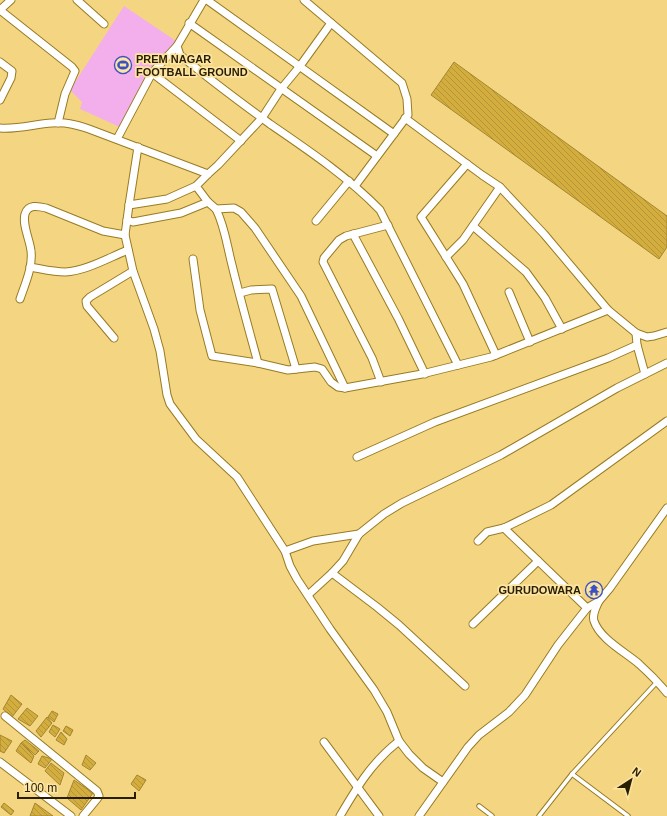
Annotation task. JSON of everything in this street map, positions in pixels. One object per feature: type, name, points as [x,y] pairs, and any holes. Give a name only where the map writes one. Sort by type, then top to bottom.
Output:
[{"type":"street","points":[[11,0],[0,10],[72,67],[75,71],[65,94],[58,123]]},
{"type":"street","points":[[77,0],[104,24]]},
{"type":"street","points":[[117,139],[152,72],[177,46],[189,23],[204,0]]},
{"type":"street","points":[[207,0],[394,134]]},
{"type":"street","points":[[304,0],[402,83],[407,99],[408,115],[376,156],[316,221]]},
{"type":"street","points":[[189,23],[376,156]]},
{"type":"street","points":[[129,205],[167,199],[196,186],[218,166],[262,118],[281,89],[331,24]]},
{"type":"street","points":[[177,46],[180,55],[262,118],[352,183],[380,210],[458,366]]},
{"type":"street","points":[[0,62],[12,71],[11,78],[0,100]]},
{"type":"street","points":[[152,72],[240,141]]},
{"type":"street","points":[[405,118],[500,187],[544,234],[608,310],[636,333],[647,337],[667,332]]},
{"type":"street","points":[[0,128],[10,129],[70,123],[117,139],[208,174]]},
{"type":"street","points":[[138,147],[125,234],[133,271],[154,328],[170,404],[196,439],[237,478],[285,551],[290,566],[308,595],[330,629],[374,690],[387,712],[399,741],[423,768],[443,782]]},
{"type":"street","points":[[467,164],[421,217],[463,284],[496,355]]},
{"type":"street","points":[[196,186],[208,202],[216,209],[220,218],[258,363]]},
{"type":"street","points":[[446,257],[463,240],[500,187]]},
{"type":"street","points":[[127,220],[133,222],[173,214],[208,202]]},
{"type":"street","points":[[20,299],[30,267],[32,253],[25,220],[26,213],[30,207],[37,206],[46,208],[103,230],[125,234]]},
{"type":"street","points":[[216,209],[234,208],[241,212],[255,228],[300,296],[345,388]]},
{"type":"street","points":[[381,382],[372,358],[323,262],[324,258],[339,240],[353,234],[388,225]]},
{"type":"street","points":[[473,226],[526,272],[545,298],[562,329]]},
{"type":"street","points":[[353,234],[398,318],[425,374]]},
{"type":"street","points":[[30,267],[65,272],[78,270],[128,250]]},
{"type":"street","points":[[193,259],[200,310],[212,356],[258,363],[288,370],[315,367],[322,369],[331,382],[338,387],[345,388],[425,374],[496,355],[608,310]]},
{"type":"street","points":[[114,338],[87,306],[86,301],[90,297],[133,271]]},
{"type":"street","points":[[240,293],[250,290],[272,289],[296,369]]},
{"type":"street","points":[[509,292],[530,342]]},
{"type":"street","points":[[636,333],[637,345],[646,374]]},
{"type":"street","points":[[357,457],[435,422],[588,366],[637,345]]},
{"type":"street","points":[[308,595],[343,561],[359,534],[384,514],[402,503],[501,455],[617,388],[667,362]]},
{"type":"street","points":[[478,541],[487,532],[504,528],[551,505],[667,421]]},
{"type":"street","points":[[667,508],[610,588],[599,601],[595,610],[594,620],[599,631],[667,692]]},
{"type":"street","points":[[504,528],[587,608]]},
{"type":"street","points":[[285,551],[313,541],[359,534]]},
{"type":"street","points":[[473,624],[538,561]]},
{"type":"street","points":[[332,573],[393,621],[465,686]]},
{"type":"street","points":[[419,816],[468,747],[479,735],[509,712],[525,695],[558,645],[587,608],[599,601]]},
{"type":"street","points":[[5,716],[97,791],[99,796],[83,816]]},
{"type":"street","points":[[340,816],[358,786],[375,762],[399,741]]},
{"type":"street","points":[[324,742],[379,816]]},
{"type":"street","points":[[0,762],[71,816]]},
{"type":"lane","points":[[539,816],[572,774],[657,682]]},
{"type":"lane","points":[[572,774],[628,816]]},
{"type":"lane","points":[[479,806],[492,816]]},
{"type":"shaded area","name":"PREM NAGAR FOOTBALL GROUND","points":[[124,6],[176,41],[122,128],[80,109],[82,102],[70,90]]},
{"type":"building","points":[[454,62],[667,216],[667,247],[659,259],[431,95]]},
{"type":"building","points":[[11,695],[22,704],[12,717],[3,709]]},
{"type":"building","points":[[27,708],[38,716],[30,726],[18,719]]},
{"type":"building","points":[[52,711],[58,714],[54,722],[48,717]]},
{"type":"building","points":[[47,717],[52,723],[41,737],[36,731]]},
{"type":"building","points":[[53,725],[60,729],[55,737],[49,732]]},
{"type":"building","points":[[66,726],[73,730],[70,736],[63,731]]},
{"type":"building","points":[[61,732],[67,739],[64,745],[56,740]]},
{"type":"building","points":[[0,735],[12,741],[4,753],[0,751]]},
{"type":"building","points":[[25,740],[39,751],[35,755],[21,743]]},
{"type":"building","points":[[21,743],[34,756],[31,763],[16,751]]},
{"type":"building","points":[[86,755],[96,763],[90,770],[82,765]]},
{"type":"building","points":[[42,756],[52,759],[45,768],[38,764]]},
{"type":"building","points":[[51,763],[64,773],[60,785],[45,771]]},
{"type":"building","points":[[137,775],[146,780],[139,791],[131,784]]},
{"type":"building","points":[[74,780],[93,793],[81,810],[67,798]]},
{"type":"building","points":[[4,803],[14,811],[11,815],[1,807]]},
{"type":"building","points":[[35,803],[53,816],[30,816]]},
{"type":"place","name":"PREM NAGAR FOOTBALL GROUND","points":[[123,65]]},
{"type":"place","name":"GURUDOWARA","points":[[594,590]]}]
